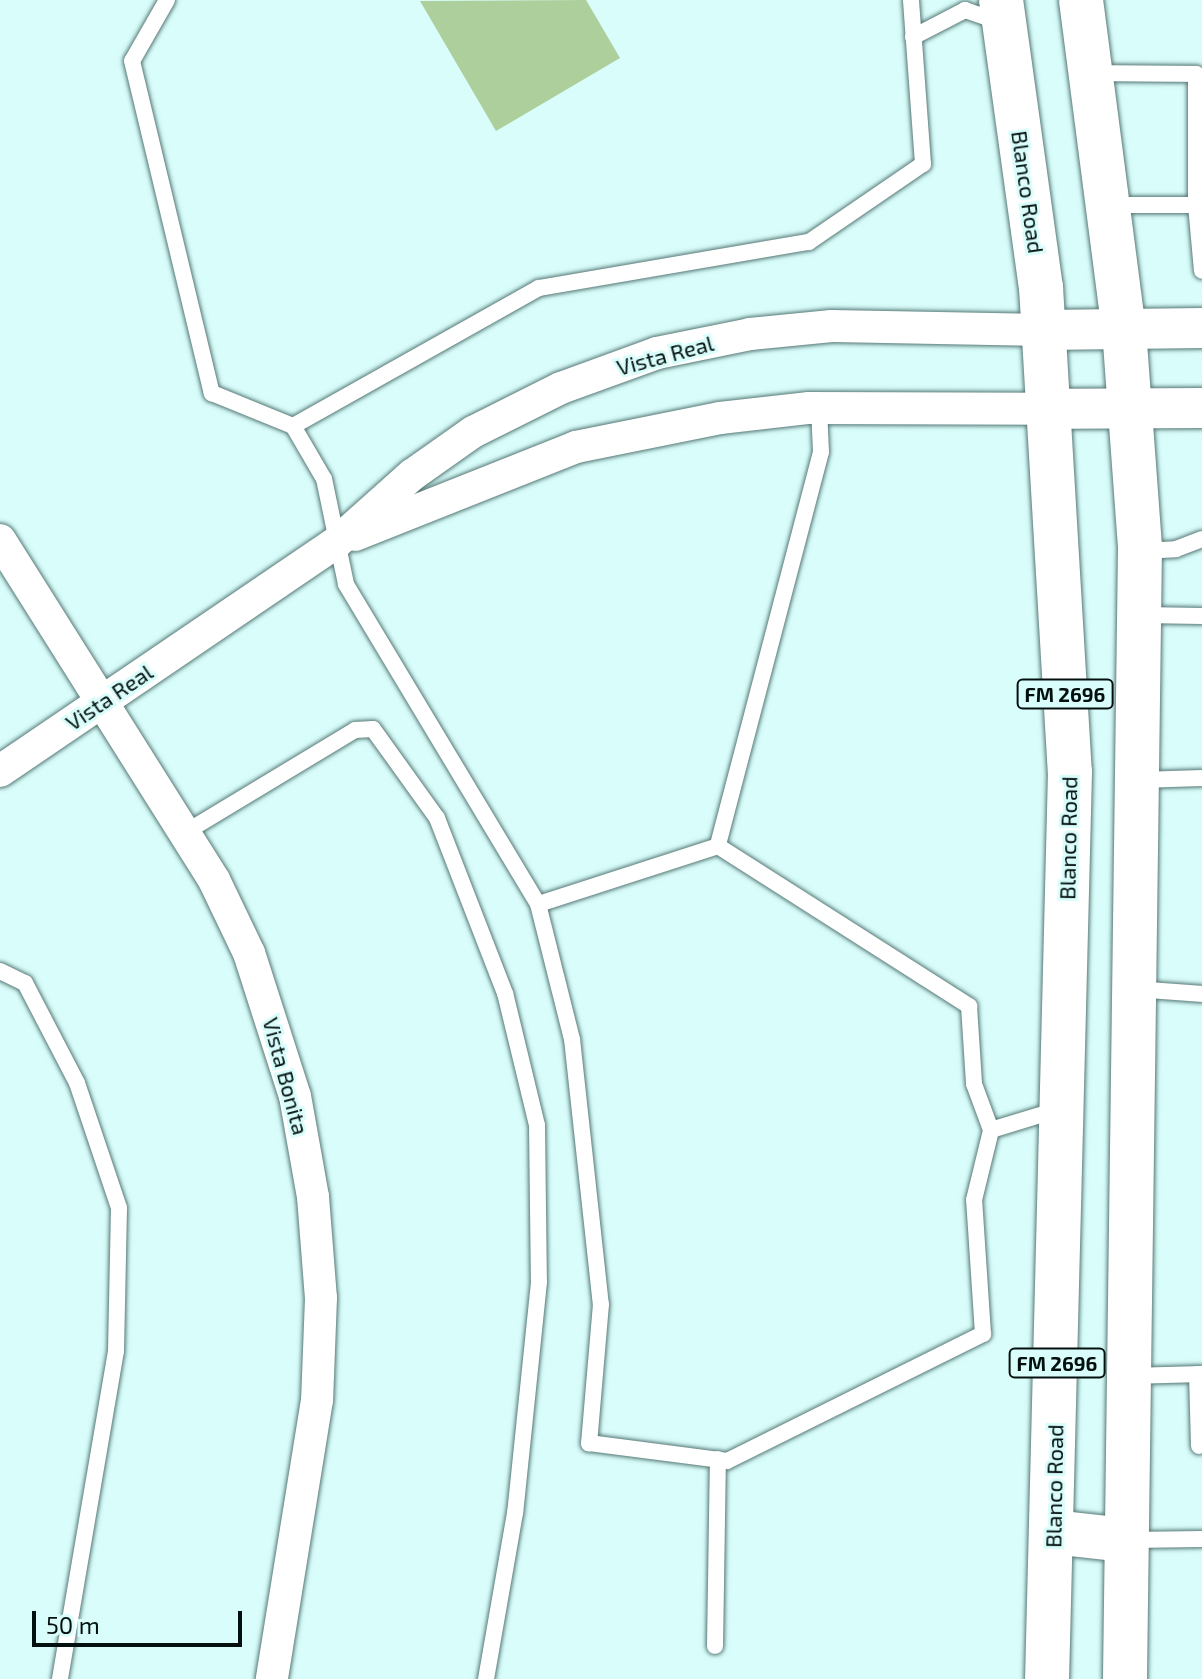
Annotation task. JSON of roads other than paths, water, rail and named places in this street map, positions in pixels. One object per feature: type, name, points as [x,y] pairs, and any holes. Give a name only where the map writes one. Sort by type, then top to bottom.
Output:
[{"type":"main road","name":"FM 2696","points":[[1081,0],[1124,329],[1140,551],[1125,1679]]},
{"type":"main road","name":"Blanco Road","points":[[1002,12],[1044,330],[1070,772],[1047,1679]]},
{"type":"main road","points":[[1070,772],[1138,771]]},
{"type":"main road","points":[[1062,1109],[1132,1111]]},
{"type":"main road","points":[[1053,1532],[1125,1540]]},
{"type":"street","name":"Vista Real","points":[[0,771],[337,542],[412,475],[473,432],[561,388],[657,353],[750,334],[832,326],[1044,330]]},
{"type":"street","points":[[1044,330],[1202,328]]},
{"type":"street","name":"Vista Real","points":[[337,542],[576,447],[720,418],[819,408],[1049,409]]},
{"type":"street","points":[[1049,409],[1202,408]]},
{"type":"street","name":"Vista Bonita","points":[[0,540],[57,638],[105,700],[186,832],[249,953],[278,1035],[313,1197],[321,1298],[317,1400],[272,1679]]},
{"type":"lane","points":[[167,0],[132,61],[212,393],[293,426],[324,479],[346,584],[538,904],[572,1039],[601,1304],[589,1443],[727,1461],[983,1334],[974,1200],[991,1130],[974,1084],[969,1006],[718,846]]},
{"type":"lane","points":[[293,426],[539,288],[809,242],[923,164],[911,0]]},
{"type":"lane","points":[[913,37],[965,10],[1002,12]]},
{"type":"lane","points":[[1091,73],[1199,74],[1198,194],[1202,271]]},
{"type":"lane","points":[[1109,205],[1198,194]]},
{"type":"lane","points":[[718,846],[821,452],[819,408]]},
{"type":"lane","points":[[1140,551],[1176,549],[1202,539]]},
{"type":"lane","points":[[1140,615],[1202,616]]},
{"type":"lane","points":[[186,832],[355,730],[373,729],[437,818],[505,993],[537,1125],[539,1282],[515,1513],[486,1679]]},
{"type":"lane","points":[[1138,771],[1202,778]]},
{"type":"lane","points":[[538,904],[718,846]]},
{"type":"lane","points":[[0,971],[25,983],[77,1083],[119,1208],[116,1351],[60,1679]]},
{"type":"lane","points":[[1134,989],[1202,994]]},
{"type":"lane","points":[[991,1130],[1062,1109]]},
{"type":"lane","points":[[1127,1377],[1199,1374],[1199,1446]]},
{"type":"lane","points":[[715,1646],[718,1459]]},
{"type":"lane","points":[[1125,1540],[1202,1539]]}]
